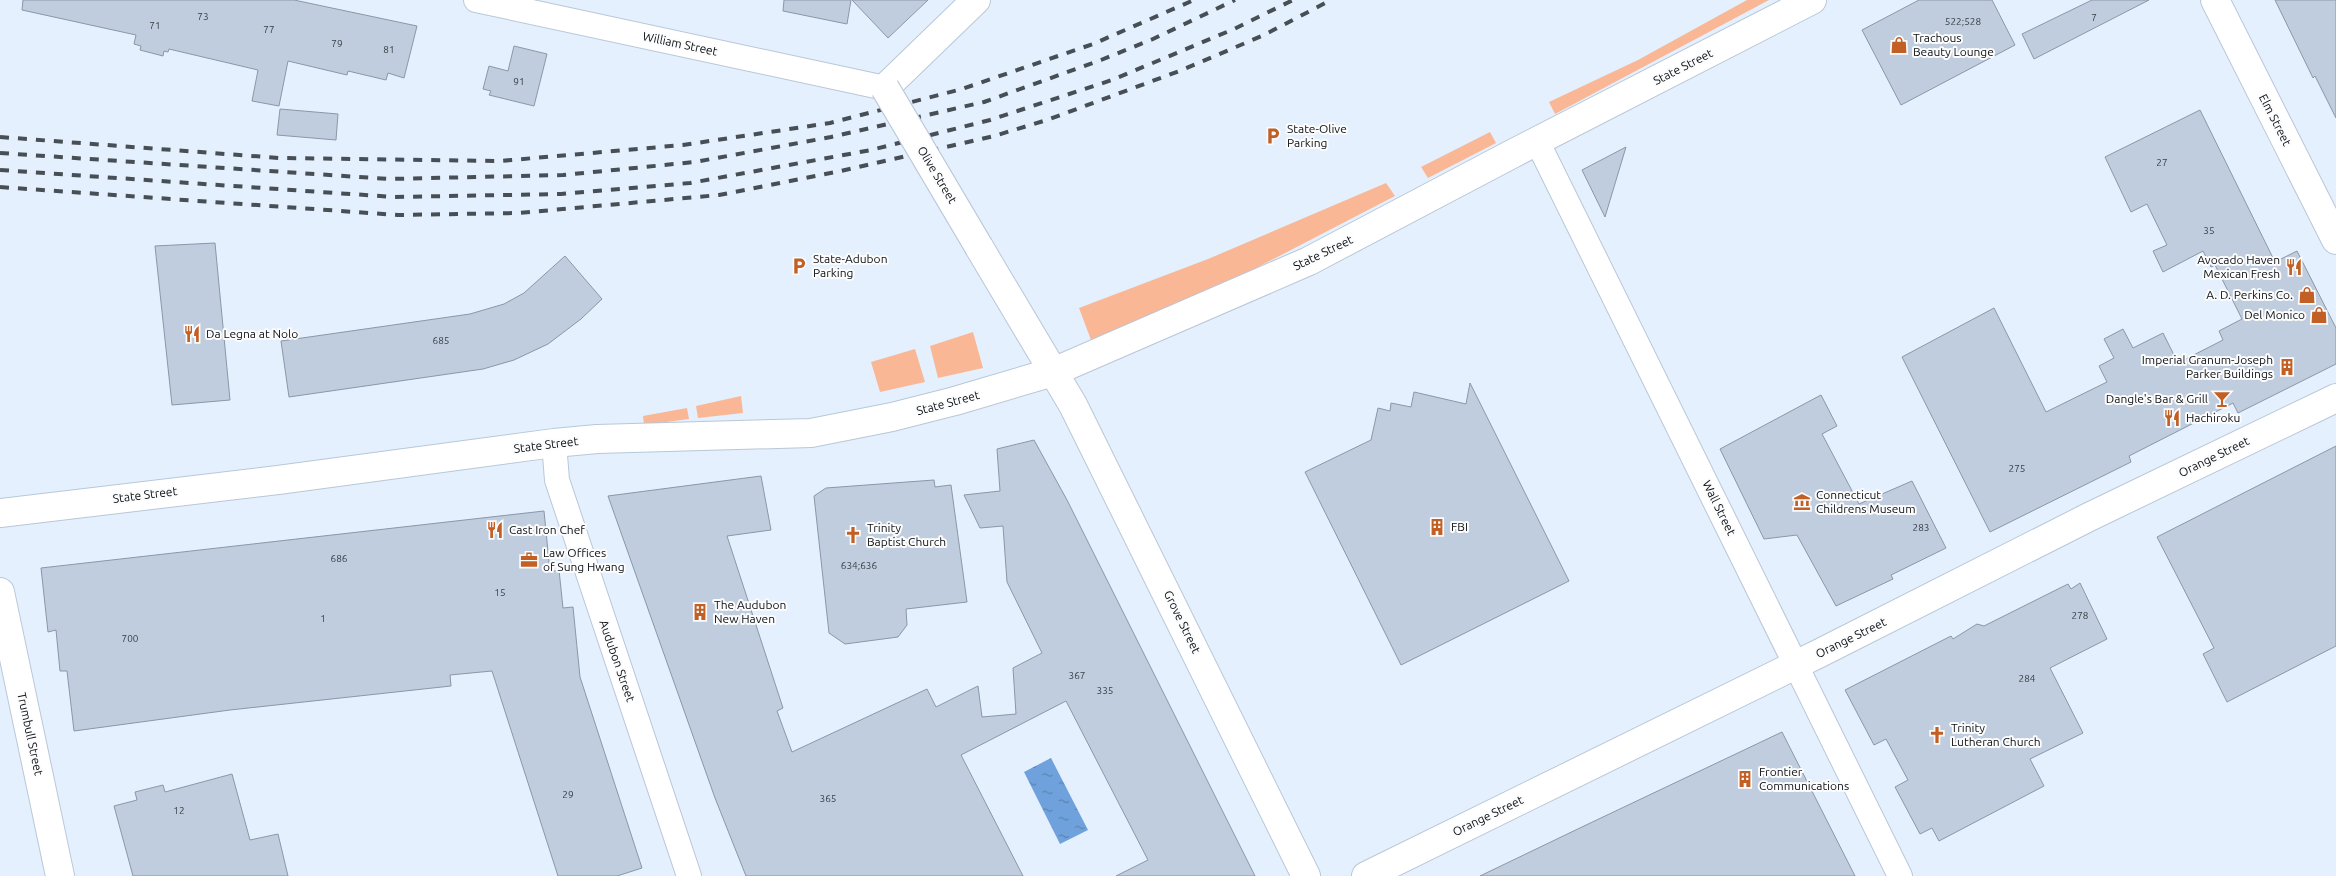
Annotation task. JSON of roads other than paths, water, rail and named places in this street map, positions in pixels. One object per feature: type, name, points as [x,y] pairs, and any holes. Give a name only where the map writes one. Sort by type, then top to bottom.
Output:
[{"type":"main road","points":[[885,88],[976,0]]},
{"type":"main road","name":"State Street","points":[[0,514],[278,480],[554,443],[811,433],[937,406],[1053,372],[1309,261],[1537,141],[1812,0]]},
{"type":"main road","name":"Elm Street","points":[[2215,0],[2336,240]]},
{"type":"main road","name":"Olive Street","points":[[885,88],[1053,372]]},
{"type":"main road","name":"Grove Street","points":[[1053,372],[1073,405],[1147,550],[1306,876]]},
{"type":"main road","name":"Orange Street","points":[[1366,876],[1796,665],[2084,519],[2336,398]]},
{"type":"main road","name":"Trumbull Street","points":[[0,592],[60,876]]},
{"type":"street","name":"William Street","points":[[476,0],[885,88]]},
{"type":"street","name":"Wall Street","points":[[1537,141],[1900,876]]},
{"type":"street","name":"Audubon Street","points":[[554,443],[556,480],[689,876]]},
{"type":"water","points":[[1051,758],[1088,830],[1060,844],[1024,772]]},
{"type":"railway","points":[[0,137],[279,158],[500,161],[683,145],[830,123],[962,89],[1093,44],[1194,0]]},
{"type":"railway","points":[[0,153],[389,179],[563,175],[695,162],[831,137],[984,102],[1101,60],[1153,39],[1235,0]]},
{"type":"railway","points":[[0,170],[394,197],[561,194],[690,183],[871,150],[990,120],[1112,80],[1234,29],[1293,0]]},
{"type":"railway","points":[[0,187],[398,215],[519,213],[719,195],[841,171],[994,136],[1047,120],[1182,70],[1264,35],[1331,0]]},
{"type":"place","name":"Trachous Beauty Lounge","points":[[1899,45]]},
{"type":"place","name":"State-Olive Parking","points":[[1273,136]]},
{"type":"place","name":"State-Adubon Parking","points":[[799,266]]},
{"type":"place","name":"Avocado Haven Mexican Fresh","points":[[2294,267]]},
{"type":"place","name":"A. D. Perkins Co.","points":[[2307,295]]},
{"type":"place","name":"Del Monico","points":[[2319,315]]},
{"type":"place","name":"Da Legna at Nolo","points":[[192,334]]},
{"type":"place","name":"Imperial Granum-Joseph Parker Buildings","points":[[2287,367]]},
{"type":"place","name":"Dangle's Bar & Grill","points":[[2222,399]]},
{"type":"place","name":"Hachiroku","points":[[2172,418]]},
{"type":"place","name":"Connecticut Childrens Museum","points":[[1802,502]]},
{"type":"place","name":"FBI","points":[[1437,527]]},
{"type":"place","name":"Cast Iron Chef","points":[[495,530]]},
{"type":"place","name":"Trinity Baptist Church","points":[[853,535]]},
{"type":"place","name":"Law Offices of Sung Hwang","points":[[529,560]]},
{"type":"place","name":"The Audubon New Haven","points":[[700,612]]},
{"type":"place","name":"Trinity Lutheran Church","points":[[1937,735]]},
{"type":"place","name":"Frontier Communications","points":[[1745,779]]}]
